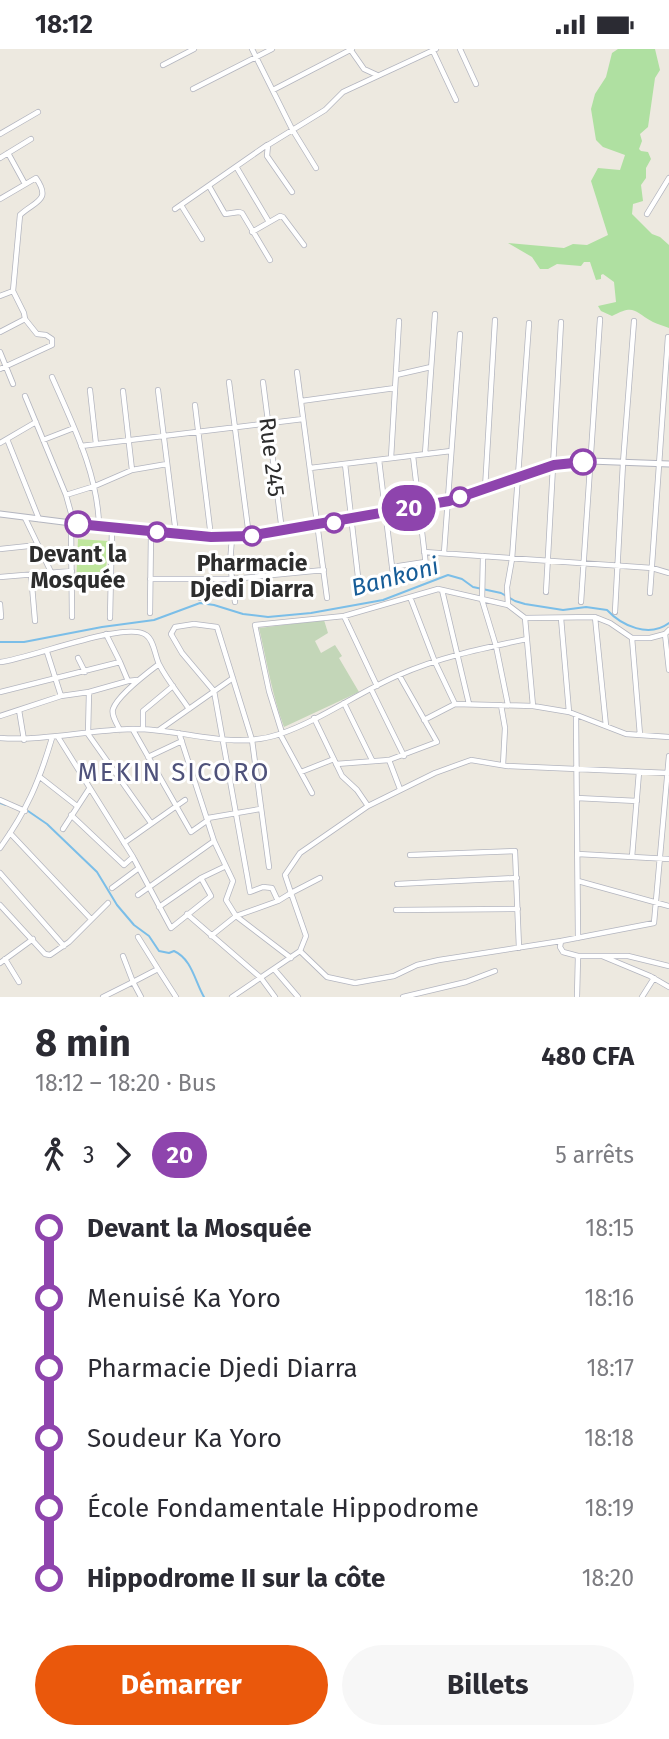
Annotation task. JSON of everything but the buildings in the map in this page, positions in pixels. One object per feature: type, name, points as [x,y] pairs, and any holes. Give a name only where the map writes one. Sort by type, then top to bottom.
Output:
[{"type":"street","points":[[163,65],[194,49]]},
{"type":"street","points":[[252,49],[292,129],[316,168]]},
{"type":"street","points":[[193,89],[272,49]]},
{"type":"street","points":[[273,90],[351,49],[364,69],[378,75]]},
{"type":"street","points":[[460,49],[476,84]]},
{"type":"street","points":[[175,209],[292,129],[325,110],[343,92],[435,50],[456,100]]},
{"type":"street","points":[[0,134],[38,112]]},
{"type":"street","points":[[0,158],[31,139]]},
{"type":"street","points":[[268,145],[267,156],[292,192]]},
{"type":"street","points":[[8,153],[26,184]]},
{"type":"street","points":[[237,167],[269,222]]},
{"type":"street","points":[[0,199],[36,178],[43,195],[20,215],[13,291],[25,319],[37,334],[52,339],[52,345],[3,367]]},
{"type":"street","points":[[647,214],[669,178]]},
{"type":"street","points":[[209,186],[225,214],[242,213],[270,260]]},
{"type":"street","points":[[181,205],[202,239]]},
{"type":"street","points":[[252,232],[283,217],[304,245]]},
{"type":"street","points":[[0,296],[13,291]]},
{"type":"street","points":[[425,454],[435,314]]},
{"type":"street","points":[[0,332],[25,319]]},
{"type":"street","points":[[580,602],[600,319]]},
{"type":"street","points":[[485,489],[495,320]]},
{"type":"street","points":[[391,458],[399,321]]},
{"type":"street","points":[[615,612],[634,321]]},
{"type":"street","points":[[546,591],[561,322]]},
{"type":"street","points":[[508,605],[507,587],[512,559],[529,323]]},
{"type":"street","points":[[444,553],[460,334]]},
{"type":"street","points":[[650,593],[668,337]]},
{"type":"street","points":[[0,352],[3,367],[13,384]]},
{"type":"street","points":[[396,375],[431,367]]},
{"type":"street","points":[[297,372],[327,598]]},
{"type":"street","points":[[52,377],[95,486],[99,526]]},
{"type":"street","name":"Rue 245","points":[[263,382],[282,531]]},
{"type":"street","points":[[229,383],[249,536]]},
{"type":"street","points":[[301,401],[395,388]]},
{"type":"street","points":[[90,390],[96,444]]},
{"type":"street","points":[[158,390],[176,534]]},
{"type":"street","points":[[123,391],[132,470]]},
{"type":"street","points":[[25,396],[66,495],[73,524],[72,617]]},
{"type":"street","points":[[195,405],[211,537]]},
{"type":"street","points":[[81,446],[303,419]]},
{"type":"street","points":[[0,443],[36,422]]},
{"type":"street","points":[[43,440],[74,428]]},
{"type":"street","points":[[7,439],[40,520]]},
{"type":"street","points":[[310,468],[452,451]]},
{"type":"street","points":[[413,456],[427,574]]},
{"type":"street","points":[[379,460],[394,583]]},
{"type":"street","points":[[0,513],[73,524],[232,538],[318,526],[449,501],[554,465],[590,461],[669,464]]},
{"type":"street","points":[[66,495],[132,470],[167,464]]},
{"type":"street","points":[[345,464],[360,594]]},
{"type":"street","points":[[25,518],[51,572]]},
{"type":"street","points":[[110,618],[112,528]]},
{"type":"street","points":[[150,613],[151,532]]},
{"type":"street","points":[[232,538],[230,563],[235,602]]},
{"type":"street","points":[[0,549],[38,545]]},
{"type":"street","points":[[424,552],[652,568],[669,573]]},
{"type":"street","points":[[483,556],[482,600],[496,646],[508,705]]},
{"type":"street","points":[[392,567],[425,562]]},
{"type":"street","points":[[150,579],[232,579],[324,570]]},
{"type":"street","points":[[0,577],[72,571]]},
{"type":"street","points":[[31,574],[35,621]]},
{"type":"street","points":[[196,579],[200,598]]},
{"type":"street","points":[[442,590],[470,705]]},
{"type":"street","points":[[312,793],[281,734],[255,625],[344,617],[442,590],[508,605],[525,618],[595,617],[610,623],[632,638],[650,638],[667,632],[669,670]]},
{"type":"street","points":[[410,597],[435,662],[455,704]]},
{"type":"street","points":[[0,604],[1,617]]},
{"type":"street","points":[[344,617],[377,686]]},
{"type":"street","points":[[595,617],[606,726]]},
{"type":"street","points":[[525,618],[533,706]]},
{"type":"street","points":[[561,618],[569,712]]},
{"type":"street","points":[[269,867],[252,740],[217,627],[194,624],[175,627],[172,634],[177,644],[214,691],[250,892],[263,887],[272,888],[278,901]]},
{"type":"street","points":[[106,634],[128,681]]},
{"type":"street","points":[[0,662],[47,652],[71,642],[106,634],[146,634],[159,664],[189,709]]},
{"type":"street","points":[[632,638],[640,735]]},
{"type":"street","points":[[0,739],[24,740],[143,729],[223,741],[252,740],[281,734],[398,674],[456,656],[527,639]]},
{"type":"street","points":[[47,652],[61,696]]},
{"type":"street","points":[[78,657],[85,672]]},
{"type":"street","points":[[0,692],[120,662]]},
{"type":"street","points":[[120,730],[112,711],[138,680],[159,664]]},
{"type":"street","points":[[336,764],[404,756],[437,742],[398,674]]},
{"type":"street","points":[[159,730],[233,678]]},
{"type":"street","points":[[0,716],[61,696],[138,680]]},
{"type":"street","points":[[143,729],[142,713],[173,686]]},
{"type":"street","points":[[371,689],[404,756]]},
{"type":"street","points":[[89,692],[88,734],[151,823]]},
{"type":"street","points":[[344,703],[372,759]]},
{"type":"street","points":[[424,720],[455,704],[533,706],[569,712],[625,734],[669,737]]},
{"type":"street","points":[[501,705],[505,728],[503,765]]},
{"type":"street","points":[[19,710],[24,740]]},
{"type":"street","points":[[576,715],[578,938]]},
{"type":"street","points":[[314,718],[342,776],[357,790],[368,806]]},
{"type":"street","points":[[133,729],[191,832],[208,819],[260,809]]},
{"type":"street","points":[[179,733],[214,841],[233,881],[226,900],[236,916],[291,958]]},
{"type":"street","points":[[0,848],[25,811],[55,737]]},
{"type":"street","points":[[55,737],[133,857],[171,928],[211,895],[201,878]]},
{"type":"street","points":[[148,757],[182,741]]},
{"type":"street","points":[[300,951],[327,977],[355,983],[394,976],[417,965],[439,960],[654,923],[667,808],[669,756]]},
{"type":"street","points":[[301,772],[334,758]]},
{"type":"street","points":[[389,759],[400,789]]},
{"type":"street","points":[[232,997],[300,951],[306,936],[285,875],[300,853],[368,806],[400,789],[471,760],[503,765],[668,773]]},
{"type":"street","points":[[632,857],[639,772]]},
{"type":"street","points":[[40,777],[77,806]]},
{"type":"street","points":[[63,829],[89,789]]},
{"type":"street","points":[[577,798],[637,801]]},
{"type":"street","points":[[0,800],[25,811]]},
{"type":"street","points":[[124,843],[186,800]]},
{"type":"street","points":[[71,815],[124,865],[133,857]]},
{"type":"street","points":[[10,833],[91,919]]},
{"type":"street","points":[[138,895],[214,841]]},
{"type":"street","points":[[410,855],[515,851],[519,948]]},
{"type":"street","points":[[578,854],[669,859]]},
{"type":"street","points":[[159,907],[201,878],[224,866]]},
{"type":"street","points":[[112,888],[139,868]]},
{"type":"street","points":[[0,873],[64,946]]},
{"type":"street","points":[[212,936],[236,916],[278,901],[320,878]]},
{"type":"street","points":[[397,884],[517,879]]},
{"type":"street","points":[[578,881],[669,907]]},
{"type":"street","points":[[0,905],[45,954],[50,955],[64,946],[108,903]]},
{"type":"street","points":[[396,910],[518,909]]},
{"type":"street","points":[[187,914],[261,978],[275,997]]},
{"type":"street","points":[[138,937],[176,997]]},
{"type":"street","points":[[19,982],[2,961],[33,939]]},
{"type":"street","points":[[561,941],[563,952],[578,956],[628,957],[669,966]]},
{"type":"street","points":[[123,956],[141,997]]},
{"type":"street","points":[[577,997],[578,956]]},
{"type":"street","points":[[601,956],[669,987]]},
{"type":"street","points":[[103,997],[158,969]]},
{"type":"street","points":[[274,969],[298,997]]},
{"type":"street","points":[[403,997],[466,982],[495,971]]},
{"type":"street","points":[[642,997],[654,978]]},
{"type":"street","points":[[243,990],[249,997]]},
{"type":"green space","points":[[618,49],[655,49],[660,70],[655,78],[648,127],[640,134],[642,141],[639,149],[648,152],[651,159],[646,168],[646,178],[641,185],[643,201],[633,204],[632,214],[652,234],[669,245],[669,328],[634,310],[625,310],[612,316],[601,311],[598,306],[616,302],[614,282],[603,274],[601,279],[596,280],[590,262],[584,262],[581,266],[557,264],[548,269],[540,269],[532,257],[508,243],[564,248],[573,244],[587,245],[608,235],[591,181],[598,168],[620,170],[625,155],[603,147],[596,140],[591,109],[595,94],[606,77],[612,53]]},
{"type":"green space","points":[[78,539],[108,541],[105,586],[76,585]]},
{"type":"green space","points":[[324,620],[328,633],[315,641],[321,653],[335,645],[342,656],[339,658],[359,692],[284,727],[259,628]]},
{"type":"waterway","name":"Bankoni","points":[[0,642],[24,642],[154,620],[200,603],[243,614],[268,617],[311,613],[383,600],[448,575],[462,579],[473,587],[501,593],[525,604],[563,610],[586,607],[607,610],[620,621],[645,630],[653,630],[669,623]]},
{"type":"waterway","points":[[0,803],[6,805]]},
{"type":"waterway","points":[[28,811],[47,824],[97,872],[117,905],[134,925],[149,936],[159,951],[174,951],[185,959],[204,997]]},
{"type":"bus line","name":"20","points":[[78,524],[211,537],[249,536],[449,501],[554,465],[583,462]]},
{"type":"place","name":"Devant la Mosquée","points":[[78,524]]},
{"type":"place","name":"Pharmacie Djedi Diarra","points":[[252,536]]},
{"type":"district","name":"MEKIN SICORO","points":[[174,772]]}]
